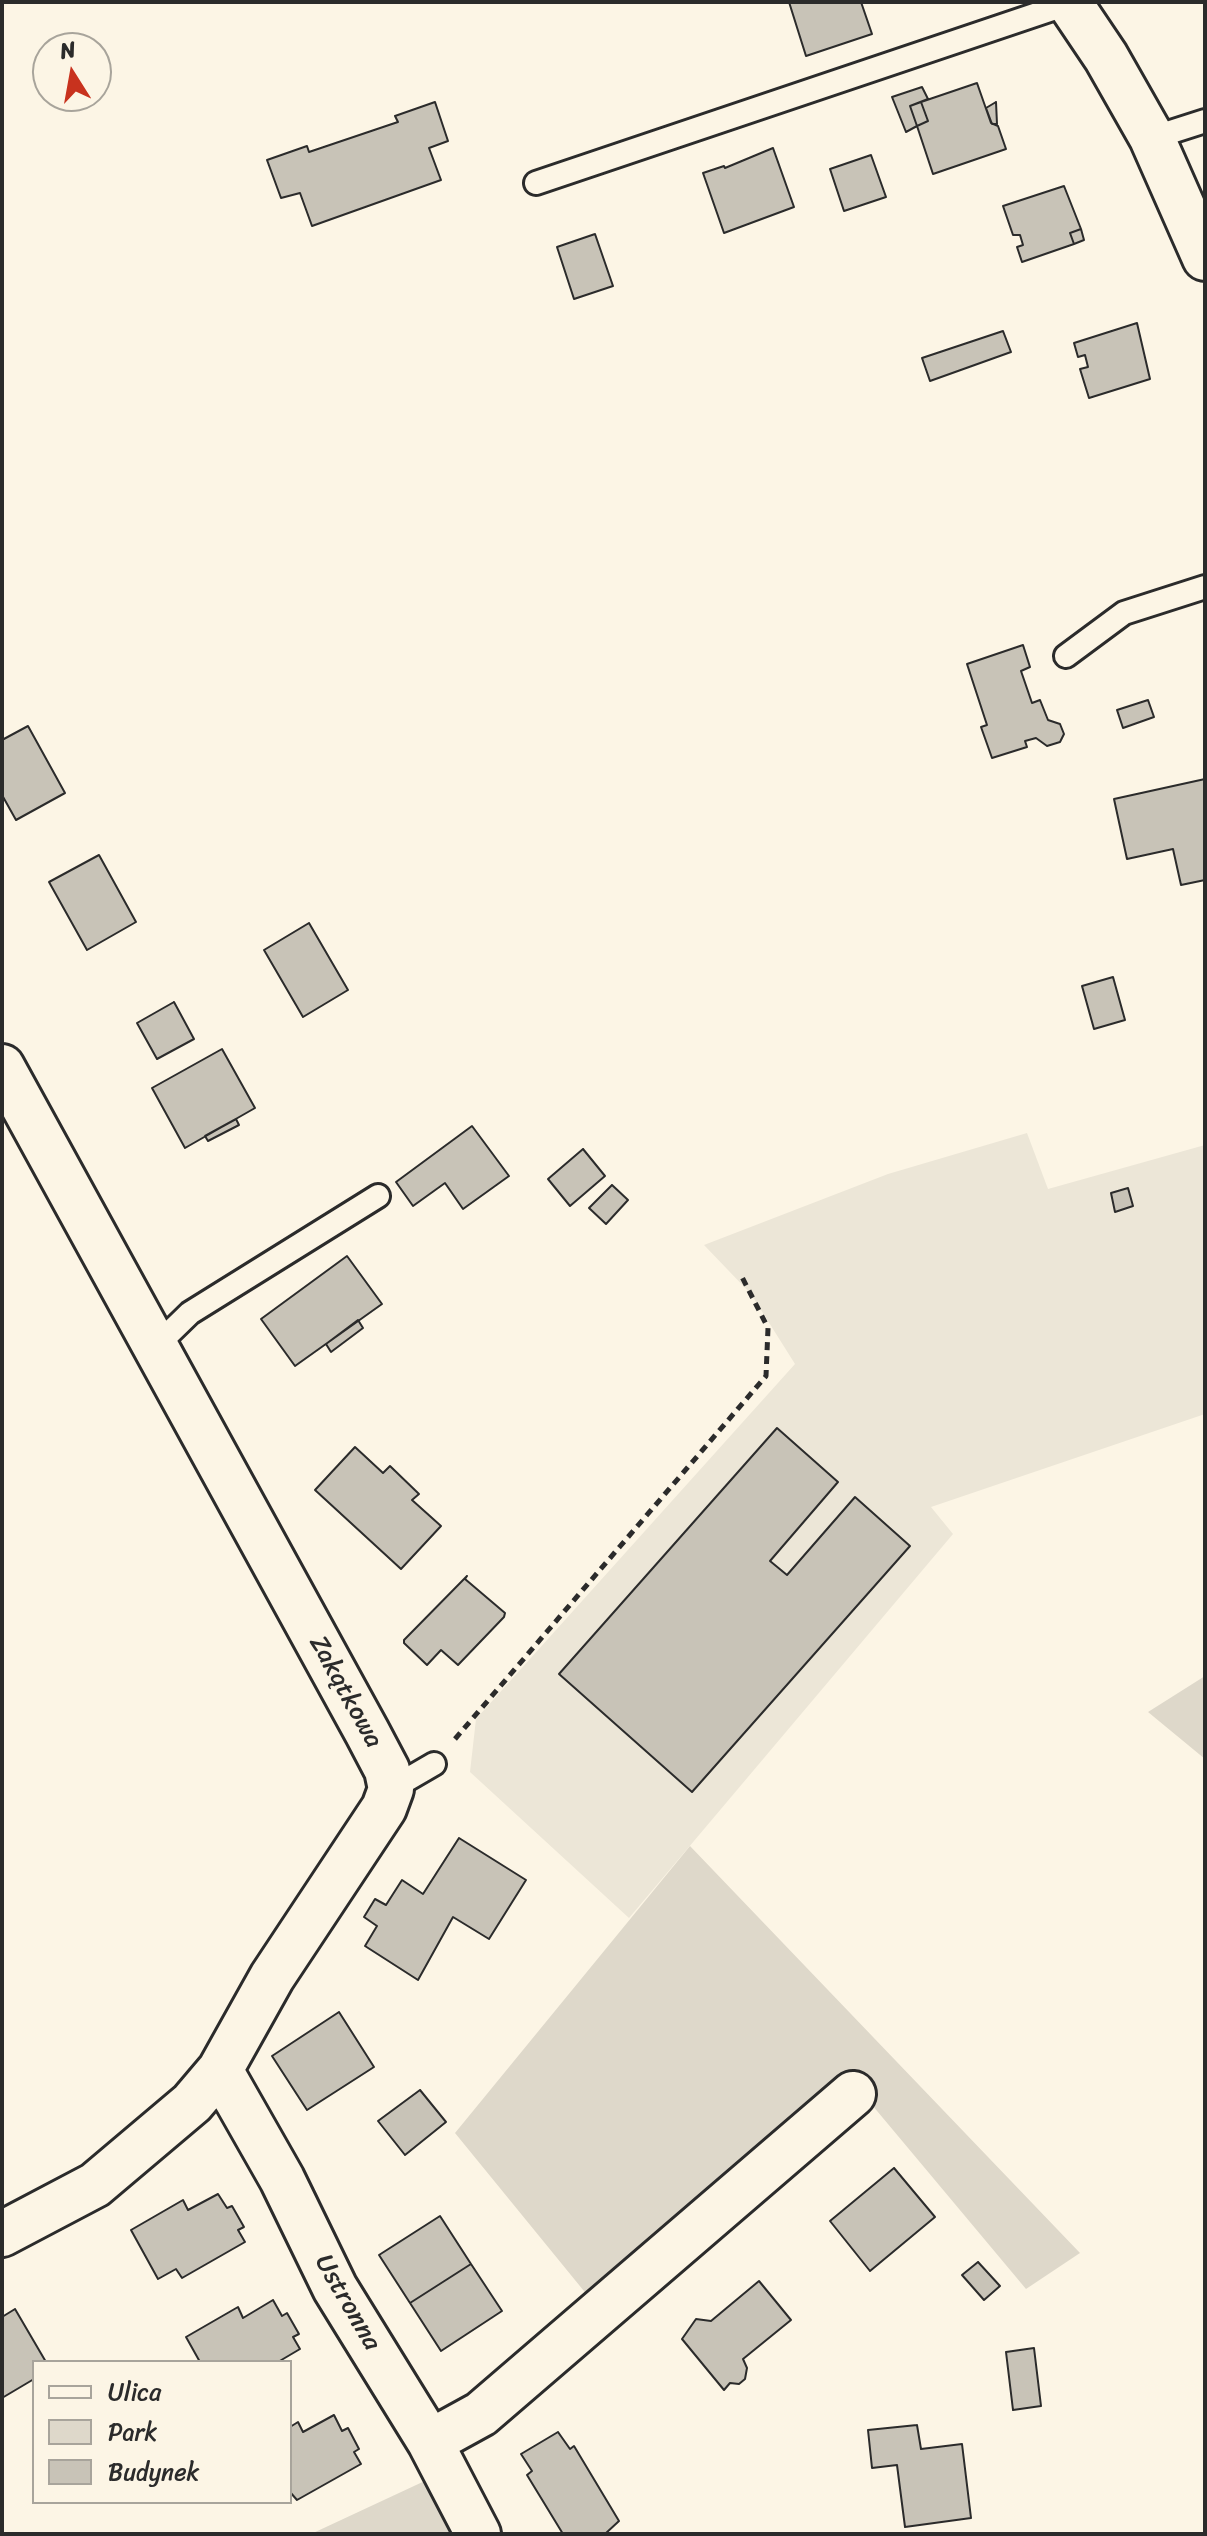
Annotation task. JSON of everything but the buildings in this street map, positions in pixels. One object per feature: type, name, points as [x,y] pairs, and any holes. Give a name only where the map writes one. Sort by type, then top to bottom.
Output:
[{"type":"street","points":[[1069,2],[1106,57],[1152,138],[1205,258]]},
{"type":"street","name":"Zakątkowa","points":[[2,1067],[367,1732],[387,1770],[391,1789]]},
{"type":"street","points":[[2,2234],[107,2175],[168,2126],[220,2070],[272,1977],[384,1808],[391,1789]]},
{"type":"street","name":"Ustronna","points":[[220,2070],[282,2179],[335,2288],[430,2442],[478,2534]]},
{"type":"street","points":[[430,2442],[481,2414],[853,2094]]},
{"type":"lane","points":[[536,183],[1069,2]]},
{"type":"lane","points":[[1152,138],[1205,121]]},
{"type":"lane","points":[[1066,656],[1124,613],[1205,587]]},
{"type":"lane","points":[[154,1348],[190,1313],[378,1196]]},
{"type":"lane","points":[[391,1789],[434,1764]]},
{"type":"path","points":[[434,1764],[766,1376],[768,1328],[742,1277]]},
{"type":"shaded area","points":[[1027,1133],[1048,1189],[1205,1145],[1205,1414],[931,1507],[953,1534],[629,1918],[470,1772],[476,1719],[795,1364],[751,1294],[704,1245],[888,1174]]},
{"type":"green space","points":[[1205,1676],[1205,1759],[1148,1712]]},
{"type":"green space","points":[[690,1846],[1080,2253],[1026,2289],[857,2087],[597,2307],[455,2133]]},
{"type":"green space","points":[[429,2479],[460,2534],[311,2534]]}]
